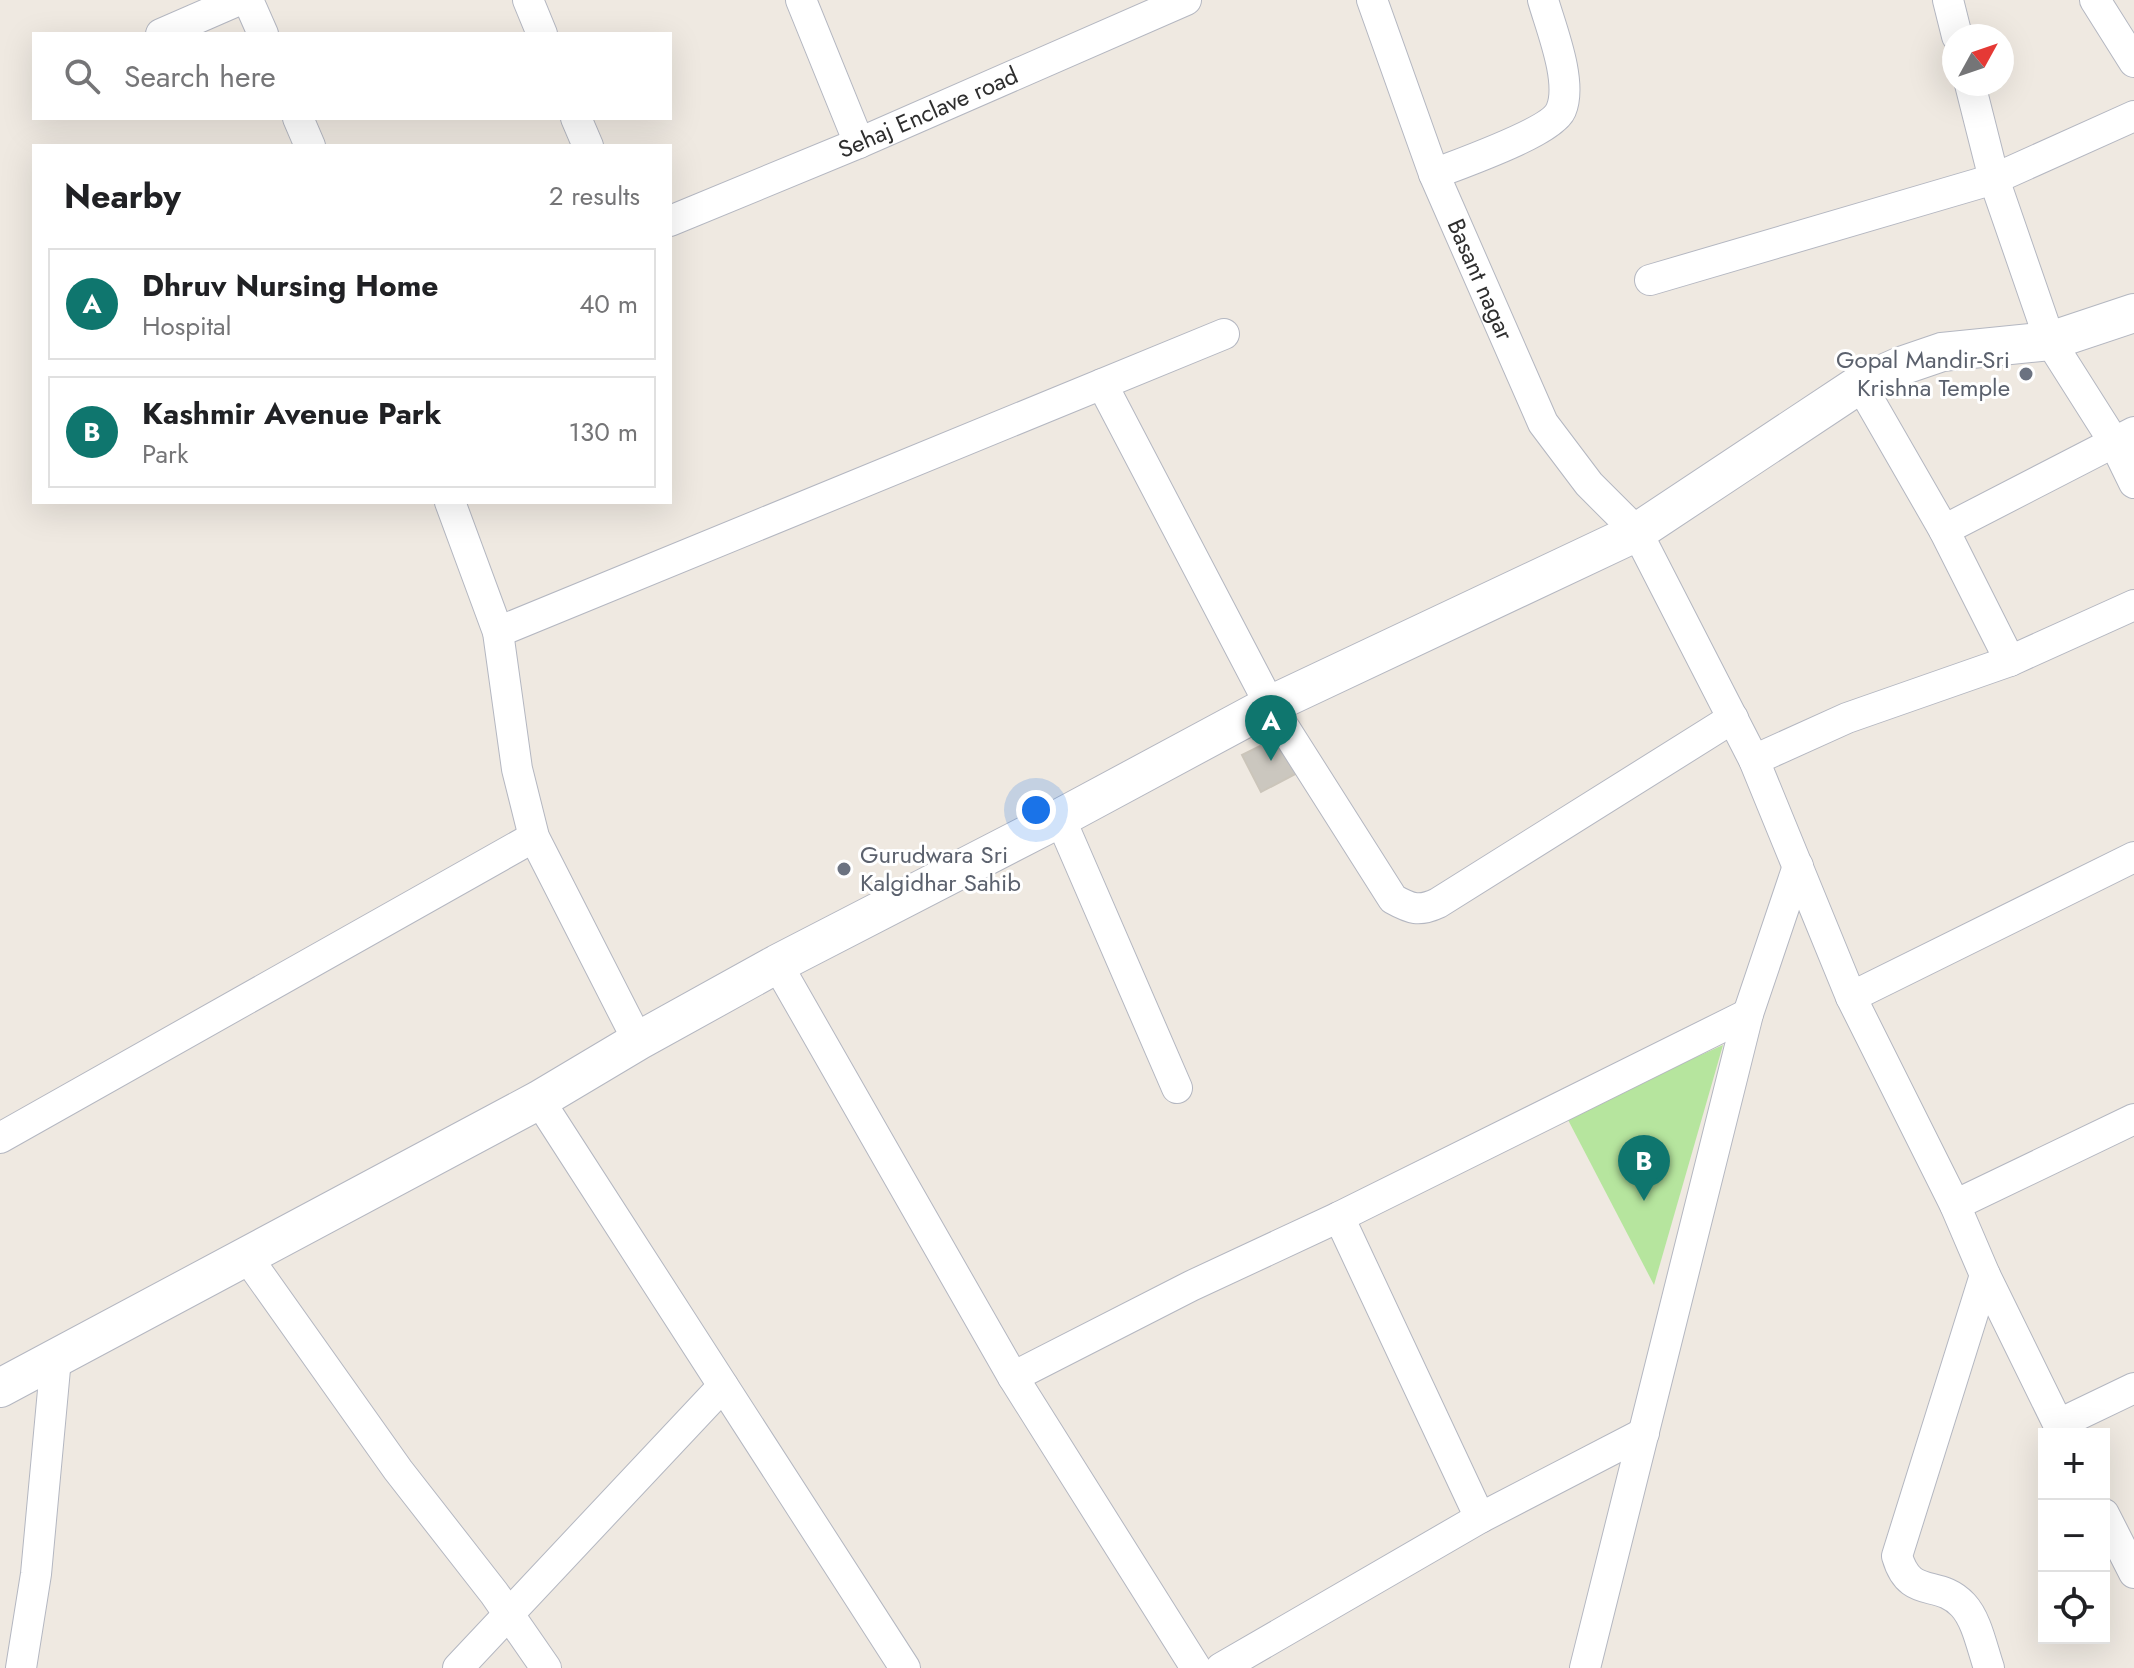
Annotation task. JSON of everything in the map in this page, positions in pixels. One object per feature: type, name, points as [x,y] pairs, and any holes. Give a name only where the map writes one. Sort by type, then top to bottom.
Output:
[{"type":"street","points":[[166,32],[239,0]]},
{"type":"street","points":[[248,0],[262,32]]},
{"type":"street","points":[[528,0],[541,32]]},
{"type":"street","points":[[801,0],[859,143]]},
{"type":"street","name":"Sehaj Enclave road","points":[[672,220],[859,143],[1186,0]]},
{"type":"street","name":"Basant nagar","points":[[1372,0],[1434,174],[1543,423],[1589,484],[1637,532],[1733,718],[1754,760],[1851,997],[1955,1205],[1985,1275],[2061,1428]]},
{"type":"street","points":[[1434,174],[1537,131],[1554,120],[1562,109],[1564,87],[1561,66],[1543,0]]},
{"type":"street","points":[[1948,0],[1954,24]]},
{"type":"street","points":[[2095,0],[2134,62]]},
{"type":"street","points":[[1973,96],[1994,179],[2050,341],[2124,437],[2134,483]]},
{"type":"street","points":[[1650,280],[1994,179],[2134,116]]},
{"type":"street","points":[[299,120],[309,144]]},
{"type":"street","points":[[577,120],[587,144]]},
{"type":"street","points":[[0,1388],[539,1100],[777,964],[1270,705],[1637,532],[1860,384],[1942,352],[2050,341],[2134,313]]},
{"type":"street","points":[[498,632],[1224,334]]},
{"type":"street","points":[[1102,384],[1270,705],[1393,899],[1412,910],[1424,910],[1438,903],[1733,718]]},
{"type":"street","points":[[1860,384],[1944,530],[2010,661]]},
{"type":"street","points":[[1944,530],[2124,437]]},
{"type":"street","points":[[451,504],[498,632],[517,769],[534,837],[638,1041]]},
{"type":"street","points":[[1754,760],[1847,718],[2010,661],[2134,605]]},
{"type":"street","points":[[1060,818],[1177,1088]]},
{"type":"street","points":[[0,1138],[534,837]]},
{"type":"street","points":[[1851,997],[2134,857]]},
{"type":"street","points":[[1585,1668],[1748,1014],[1798,866]]},
{"type":"street","points":[[777,964],[1013,1377],[1196,1668]]},
{"type":"street","points":[[1013,1377],[1191,1286],[1339,1217],[1748,1014]]},
{"type":"street","points":[[539,1100],[905,1668]]},
{"type":"street","points":[[1955,1205],[2134,1119]]},
{"type":"street","points":[[1339,1217],[1480,1518]]},
{"type":"street","points":[[247,1257],[398,1470],[508,1613],[546,1668]]},
{"type":"street","points":[[1985,1275],[1897,1556],[1901,1570],[1912,1583],[1945,1593],[1965,1607],[1989,1668]]},
{"type":"street","points":[[21,1668],[36,1574],[56,1358]]},
{"type":"street","points":[[458,1668],[723,1386]]},
{"type":"street","points":[[2063,1428],[2134,1388]]},
{"type":"street","points":[[1221,1668],[1480,1518],[1644,1433]]},
{"type":"street","points":[[2110,1526],[2134,1573]]},
{"type":"green space","points":[[1723,1045],[1654,1285],[1566,1116]]},
{"type":"building","points":[[1280,736],[1299,772],[1261,792],[1242,755]]},
{"type":"place","name":"Gopal Mandir-Sri Krishna Temple","points":[[2026,374]]},
{"type":"place","name":"Dhruv Nursing Home","points":[[1271,761]]},
{"type":"place","name":"Gurudwara Sri Kalgidhar Sahib","points":[[844,869]]},
{"type":"place","name":"Kashmir Avenue Park","points":[[1644,1201]]}]
